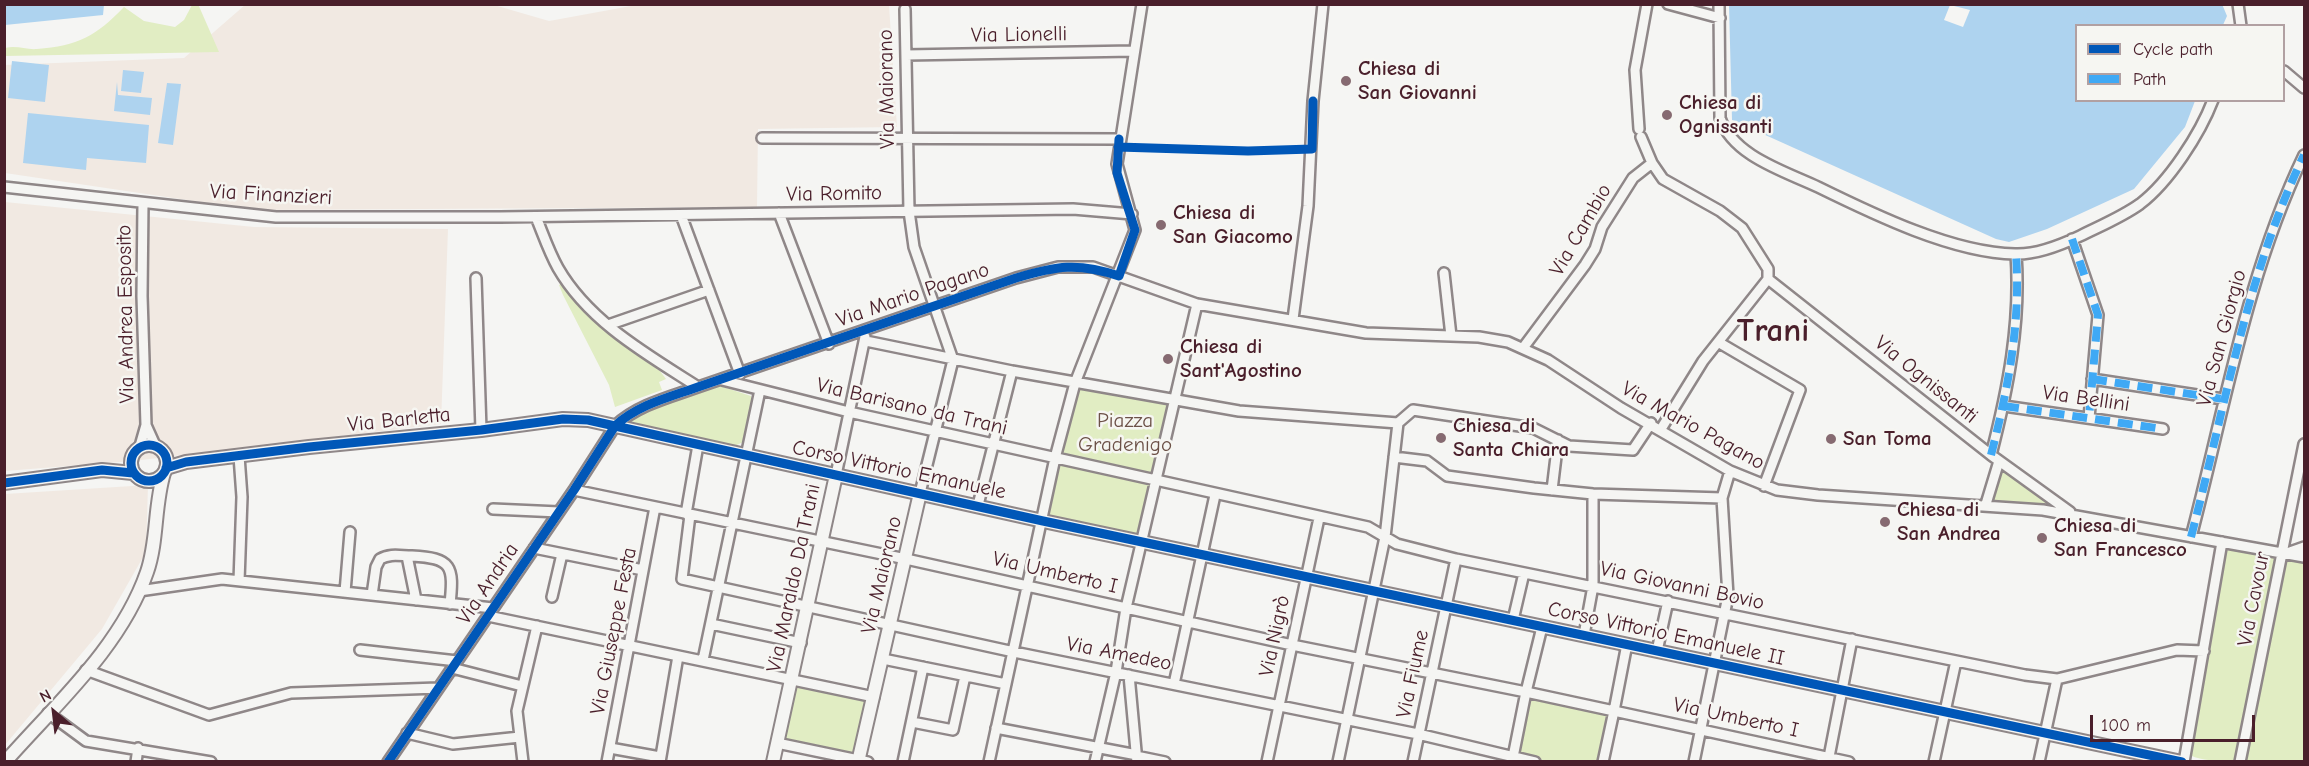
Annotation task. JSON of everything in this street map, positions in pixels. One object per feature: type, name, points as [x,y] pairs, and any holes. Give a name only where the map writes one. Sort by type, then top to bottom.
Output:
[{"type":"street","points":[[989,762],[1055,458],[1075,383],[1136,230],[1118,173],[1119,140],[1142,4]]},
{"type":"street","points":[[1293,319],[1309,218],[1316,65],[1323,4]]},
{"type":"street","points":[[1647,4],[1635,70],[1640,133],[1652,163],[1666,181],[1739,225],[1768,269],[1768,279],[1718,342],[1661,429]]},
{"type":"street","points":[[1668,4],[1720,18]]},
{"type":"street","points":[[1719,4],[1719,111],[1722,124],[1733,140],[1770,164],[1861,208],[1937,238],[2001,254],[2041,251],[2072,239],[2116,219],[2148,197],[2195,138],[2213,102]]},
{"type":"street","points":[[2238,4],[2241,24]]},
{"type":"street","name":"Via Maiorano","points":[[862,761],[874,697],[920,493],[953,360],[914,247],[909,211],[905,9]]},
{"type":"street","name":"Via Lionelli","points":[[906,55],[1133,51]]},
{"type":"street","points":[[2285,73],[2304,88]]},
{"type":"street","points":[[762,138],[908,136],[1119,140]]},
{"type":"street","name":"Via San Giorgio","points":[[2192,537],[2223,399],[2260,266],[2304,155]]},
{"type":"street","name":"Via Cambio","points":[[1523,348],[1586,265],[1595,249],[1602,227],[1633,178],[1652,163]]},
{"type":"street","name":"Via Finanzieri","points":[[4,187],[276,217],[536,217]]},
{"type":"street","name":"Via Andrea Esposito","points":[[140,446],[146,425],[142,296],[143,203]]},
{"type":"street","name":"Via Romito","points":[[536,217],[1080,209],[1132,214]]},
{"type":"street","points":[[779,213],[829,344]]},
{"type":"street","points":[[681,215],[740,374]]},
{"type":"street","points":[[536,217],[563,276],[584,302],[608,324],[698,387]]},
{"type":"street","points":[[2072,239],[2098,315],[2089,418]]},
{"type":"street","points":[[1986,504],[2004,406],[2016,316],[2016,254]]},
{"type":"street","name":"Via Mario Pagano","points":[[615,426],[641,408],[829,344],[865,336],[935,306],[1016,278],[1058,267],[1093,267],[1197,304],[1366,333],[1468,336],[1498,340],[1523,348],[1730,471],[1777,490],[1818,495],[1986,504],[2072,514]]},
{"type":"street","points":[[1444,273],[1451,336]]},
{"type":"street","points":[[476,278],[482,430]]},
{"type":"street","name":"Via Ognissanti","points":[[1768,279],[1995,458],[2072,514]]},
{"type":"street","points":[[608,324],[709,290]]},
{"type":"street","points":[[1095,762],[1116,672],[1126,608],[1197,304]]},
{"type":"street","points":[[865,336],[953,360],[1239,411],[1398,423]]},
{"type":"street","name":"Via Maraldo Da Trani","points":[[773,762],[801,643],[865,336]]},
{"type":"street","points":[[1718,342],[1800,390],[1764,486]]},
{"type":"street","points":[[978,505],[1012,371]]},
{"type":"street","points":[[2092,379],[2223,399]]},
{"type":"street","name":"Via Barisano da Trani","points":[[722,380],[849,412],[1055,458]]},
{"type":"street","points":[[703,660],[760,390]]},
{"type":"street","name":"Via Bellini","points":[[2004,406],[2163,429]]},
{"type":"street","points":[[1338,762],[1385,537],[1398,423],[1413,410],[1533,428],[1569,446],[1632,450],[1651,423]]},
{"type":"street","name":"Via Barletta","points":[[155,445],[165,466],[482,430],[563,418],[615,426],[698,445]]},
{"type":"street","name":"Via Andrea Esposito","points":[[146,425],[155,445]]},
{"type":"street","name":"Via Andria","points":[[388,762],[574,490],[615,426]]},
{"type":"street","points":[[1552,490],[1558,440]]},
{"type":"street","points":[[102,470],[130,459],[140,446],[155,445]]},
{"type":"street","points":[[688,514],[698,445]]},
{"type":"street","name":"Corso Vittorio Emanuele","points":[[698,445],[1043,520]]},
{"type":"street","name":"Via Cavour","points":[[2240,762],[2304,449]]},
{"type":"street","points":[[238,456],[242,497],[239,581]]},
{"type":"street","points":[[1394,457],[1427,461],[1447,476],[1552,490],[1593,494],[1722,498]]},
{"type":"street","points":[[1055,458],[1157,482]]},
{"type":"street","points":[[130,459],[133,473]]},
{"type":"street","points":[[148,481],[165,466]]},
{"type":"street","points":[[5,762],[121,627],[139,591],[151,556],[157,496],[165,466]]},
{"type":"street","points":[[4,483],[102,470],[133,473],[148,481],[157,496]]},
{"type":"street","points":[[1694,762],[1725,613],[1728,581],[1722,498],[1730,471]]},
{"type":"street","name":"Via Giovanni Bovio","points":[[1157,482],[1368,527],[1397,544],[1456,559],[2057,679],[2177,650],[2204,651]]},
{"type":"street","name":"Via Umberto I","points":[[574,490],[1029,585],[1292,645],[1701,728],[1828,760],[1849,762]]},
{"type":"street","points":[[1584,636],[1593,586],[1593,494]]},
{"type":"street","points":[[1174,684],[1215,495]]},
{"type":"street","name":"Via Giuseppe Festa","points":[[607,762],[655,507]]},
{"type":"street","name":"Via Andria","points":[[494,509],[559,512]]},
{"type":"street","name":"Via Amedeo","points":[[688,514],[682,579],[1014,652],[1418,734],[1513,759],[1535,762]]},
{"type":"street","points":[[2072,514],[2304,557]]},
{"type":"street","name":"Via Nigrò","points":[[1267,762],[1319,518]]},
{"type":"street","points":[[1043,520],[1143,541]]},
{"type":"street","points":[[345,592],[350,532]]},
{"type":"street","name":"Corso Vittorio Emanuele II","points":[[1143,541],[1584,636],[1945,710],[2133,756],[2183,762]]},
{"type":"street","points":[[2183,762],[2222,542]]},
{"type":"street","points":[[2284,553],[2304,547]]},
{"type":"street","points":[[534,548],[643,570]]},
{"type":"street","points":[[552,597],[562,554]]},
{"type":"street","points":[[372,595],[376,567],[380,559],[391,555],[438,558],[446,564],[451,580],[450,604]]},
{"type":"street","points":[[407,556],[416,600]]},
{"type":"street","name":"Via Fiume","points":[[1413,762],[1456,559]]},
{"type":"street","points":[[1513,620],[1524,573]]},
{"type":"street","points":[[139,591],[214,580],[239,581],[450,604],[490,612],[537,626],[874,697]]},
{"type":"street","points":[[1657,651],[1668,602]]},
{"type":"street","points":[[711,624],[801,643]]},
{"type":"street","points":[[523,762],[517,711],[537,626]]},
{"type":"street","points":[[1513,759],[1542,627]]},
{"type":"street","points":[[1828,760],[1852,639]]},
{"type":"street","points":[[1604,762],[1627,644]]},
{"type":"street","points":[[360,650],[454,665],[522,686]]},
{"type":"street","points":[[610,748],[660,759],[678,656]]},
{"type":"street","points":[[883,659],[1006,684]]},
{"type":"street","points":[[1934,762],[1956,660]]},
{"type":"street","points":[[903,762],[923,667]]},
{"type":"street","points":[[86,670],[209,715],[291,693],[438,688]]},
{"type":"street","points":[[1130,675],[1137,758]]},
{"type":"street","points":[[912,722],[953,730],[965,676]]},
{"type":"street","points":[[2039,762],[2057,679]]},
{"type":"street","points":[[48,713],[86,741],[211,762]]},
{"type":"street","points":[[996,728],[1165,762]]},
{"type":"street","points":[[407,733],[453,744],[520,737]]},
{"type":"street","points":[[777,743],[862,761]]},
{"type":"street","points":[[136,762],[138,748]]},
{"type":"shaded area","points":[[642,4],[889,5],[897,127],[758,129],[757,207],[254,210],[5,173],[4,65],[184,58],[245,5],[494,5],[549,21]]},
{"type":"shaded area","points":[[5,202],[254,227],[448,229],[441,424],[133,461],[5,471]]},
{"type":"shaded area","points":[[148,485],[146,552],[102,629],[5,745],[5,494]]},
{"type":"green space","points":[[198,4],[219,52],[5,56],[5,48],[51,48],[85,38],[124,7],[144,21],[175,27],[184,20],[192,5]]},
{"type":"green space","points":[[563,282],[596,322],[660,371],[666,379],[659,382],[662,390],[615,407],[609,385],[563,295],[559,285]]},
{"type":"green space","points":[[717,385],[751,396],[743,442],[733,447],[635,425],[631,422],[635,416]]},
{"type":"green space","name":"Piazza Gradenigo","points":[[1079,387],[1170,404],[1153,476],[1061,455]]},
{"type":"green space","name":"Piazza Gradenigo","points":[[1058,463],[1152,484],[1141,537],[1047,518]]},
{"type":"green space","points":[[2000,464],[2066,511],[1989,503]]},
{"type":"green space","points":[[2231,548],[2304,561],[2304,761],[2226,761],[2197,758],[2189,754],[2224,553]]},
{"type":"green space","points":[[794,683],[869,700],[857,757],[781,740]]},
{"type":"green space","points":[[1529,695],[1611,713],[1601,761],[1548,761],[1516,755]]},
{"type":"water","points":[[5,4],[104,5],[103,15],[5,25]]},
{"type":"water","points":[[2222,4],[2227,16],[2223,24],[2075,24],[2075,102],[2195,102],[2185,127],[2134,189],[2047,229],[2009,242],[1996,239],[1732,120],[1729,5]]},
{"type":"water","points":[[12,61],[49,65],[45,102],[8,98]]},
{"type":"water","points":[[123,70],[144,72],[141,93],[121,91]]},
{"type":"water","points":[[117,82],[118,95],[152,98],[150,115],[114,111]]},
{"type":"water","points":[[167,83],[181,84],[173,145],[158,143]]},
{"type":"water","points":[[28,113],[149,125],[146,163],[87,158],[86,170],[23,163]]},
{"type":"pier","points":[[1950,5],[1970,10],[1963,27],[1944,20]]},
{"type":"marked path","points":[[2191,537],[2238,343],[2252,295],[2284,201],[2304,155]]},
{"type":"marked path","points":[[2072,239],[2098,315],[2089,418]]},
{"type":"marked path","points":[[1991,455],[2012,356],[2017,305],[2016,254]]},
{"type":"marked path","points":[[2092,379],[2223,399]]},
{"type":"marked path","points":[[2004,406],[2163,429]]},
{"type":"cycle path","points":[[1118,147],[1248,151],[1312,149],[1313,101]]},
{"type":"cycle path","points":[[388,762],[574,490],[615,426],[633,412],[665,398],[1016,278],[1067,267],[1091,269],[1119,276],[1135,230],[1117,173],[1119,139]]},
{"type":"cycle path","points":[[166,468],[186,462],[309,447],[481,430],[563,419],[588,420],[1043,521],[2182,762]]},
{"type":"cycle path","points":[[149,445],[162,450],[167,463],[162,476],[149,481],[136,476],[131,463],[136,450],[149,445]]},
{"type":"cycle path","points":[[4,483],[102,470],[133,473]]},
{"type":"place","name":"Chiesa di San Giovanni","points":[[1346,81]]},
{"type":"place","name":"Chiesa di Ognissanti","points":[[1667,115]]},
{"type":"place","name":"Chiesa di San Giacomo","points":[[1161,225]]},
{"type":"place","name":"Chiesa di Sant'Agostino","points":[[1168,359]]},
{"type":"place","name":"Chiesa di Santa Chiara","points":[[1441,438]]},
{"type":"place","name":"San Toma","points":[[1831,439]]},
{"type":"place","name":"Chiesa di San Andrea","points":[[1885,522]]},
{"type":"place","name":"Chiesa di San Francesco","points":[[2042,538]]},
{"type":"district","name":"Trani","points":[[1773,332]]}]
